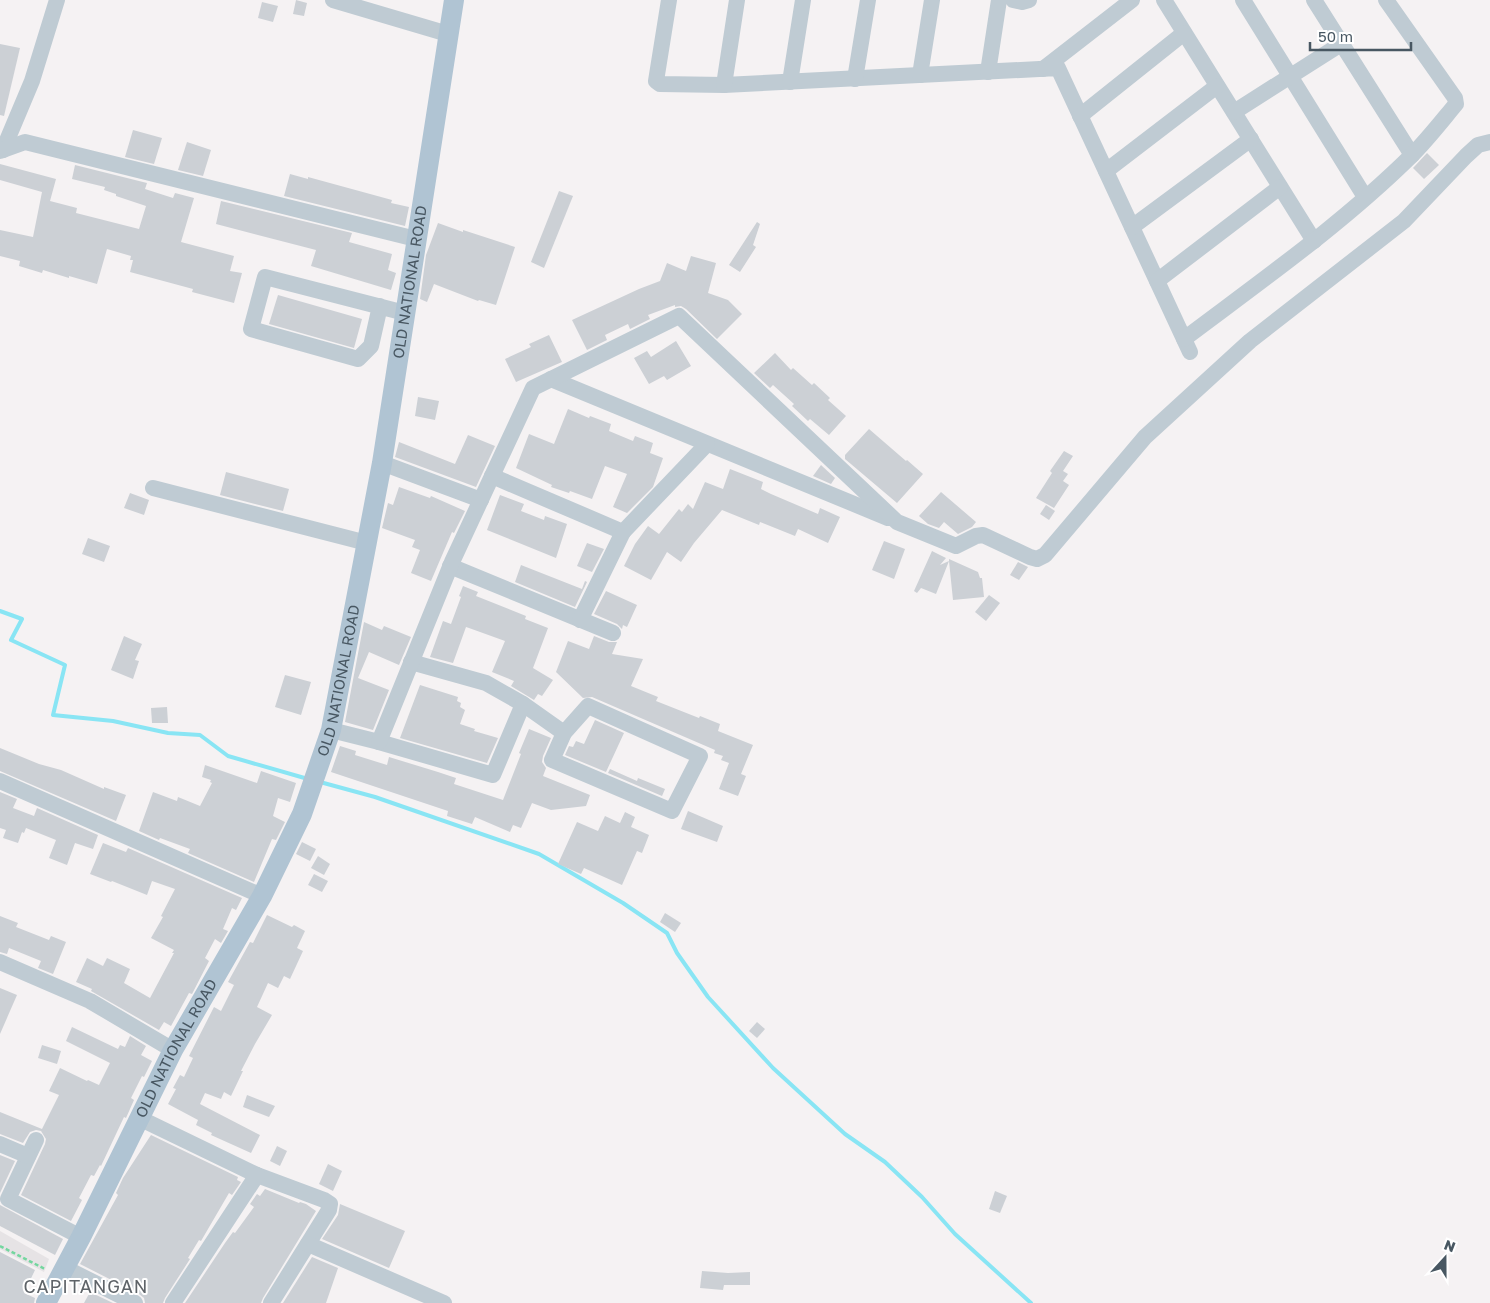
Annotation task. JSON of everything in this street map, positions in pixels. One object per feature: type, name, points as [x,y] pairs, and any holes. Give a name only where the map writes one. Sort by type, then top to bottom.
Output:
[{"type":"main road","name":"OLD NATIONAL ROAD","points":[[46,1303],[174,1050],[262,896],[302,814],[331,730],[382,464],[454,0]]},
{"type":"street","points":[[2,151],[32,81],[57,0]]},
{"type":"street","points":[[333,0],[448,34]]},
{"type":"street","points":[[669,0],[656,81],[660,84],[724,85],[1058,68],[1187,345],[1314,241],[1412,155],[1456,104],[1455,98],[1386,0]]},
{"type":"street","points":[[724,85],[737,0]]},
{"type":"street","points":[[790,82],[803,0]]},
{"type":"street","points":[[855,78],[868,0]]},
{"type":"street","points":[[920,75],[932,0]]},
{"type":"street","points":[[988,72],[999,0]]},
{"type":"street","points":[[1013,0],[1022,2],[1029,0]]},
{"type":"street","points":[[1043,69],[1132,0]]},
{"type":"street","points":[[1164,0],[1314,241]]},
{"type":"street","points":[[1243,0],[1365,197]]},
{"type":"street","points":[[1314,0],[1412,155]]},
{"type":"street","points":[[1080,116],[1184,33]]},
{"type":"street","points":[[1234,112],[1341,44]]},
{"type":"street","points":[[1106,171],[1217,86]]},
{"type":"street","points":[[1132,227],[1251,139]]},
{"type":"street","points":[[2,151],[25,142],[416,239]]},
{"type":"street","points":[[550,379],[956,546],[976,536],[983,535],[1038,559],[1045,555],[1145,437],[1250,341],[1404,221],[1478,145],[1490,142]]},
{"type":"street","points":[[1157,281],[1280,187]]},
{"type":"street","points":[[380,306],[371,346],[358,359],[251,329],[265,277],[380,306],[405,313]]},
{"type":"street","points":[[379,742],[450,566],[533,388],[679,316],[897,522]]},
{"type":"street","points":[[580,620],[623,532],[707,444]]},
{"type":"street","points":[[382,464],[480,500]]},
{"type":"street","points":[[492,476],[623,532]]},
{"type":"street","points":[[153,488],[367,543]]},
{"type":"street","points":[[450,566],[613,634]]},
{"type":"street","points":[[411,662],[486,684],[522,704],[564,734]]},
{"type":"street","points":[[331,730],[493,775],[522,704]]},
{"type":"street","points":[[588,706],[700,756],[672,811],[552,760],[564,734],[588,706]]},
{"type":"street","points":[[0,781],[262,896]]},
{"type":"street","points":[[0,962],[90,1001],[174,1050]]},
{"type":"street","points":[[139,1118],[257,1175],[324,1200],[330,1204],[329,1210],[271,1303]]},
{"type":"street","points":[[36,1140],[8,1199],[81,1237]]},
{"type":"street","points":[[0,1144],[28,1156]]},
{"type":"street","points":[[173,1303],[257,1175]]},
{"type":"street","points":[[308,1244],[444,1303]]},
{"type":"street","points":[[62,1273],[135,1303]]},
{"type":"path","points":[[0,1246],[62,1273]]},
{"type":"shaded area","points":[[0,1231],[49,1259],[44,1272],[0,1249]]},
{"type":"building","points":[[296,0],[307,3],[304,16],[293,14]]},
{"type":"building","points":[[262,2],[278,6],[273,22],[258,18]]},
{"type":"building","points":[[0,44],[20,48],[4,116],[0,115]]},
{"type":"building","points":[[133,130],[162,138],[154,164],[125,157]]},
{"type":"building","points":[[187,142],[211,150],[203,176],[178,170]]},
{"type":"building","points":[[1427,153],[1439,165],[1424,179],[1413,168]]},
{"type":"building","points":[[0,164],[56,179],[50,201],[77,208],[76,213],[139,229],[146,206],[116,196],[116,194],[104,190],[105,187],[72,179],[75,165],[147,183],[145,189],[173,198],[175,193],[194,198],[181,242],[234,256],[230,271],[242,273],[234,303],[192,292],[193,289],[130,272],[133,260],[130,260],[131,256],[107,249],[97,284],[43,270],[42,273],[19,266],[20,261],[0,256],[0,230],[33,237],[42,192],[0,180]]},
{"type":"building","points":[[290,174],[308,179],[308,177],[392,200],[391,203],[409,207],[405,226],[284,196]]},
{"type":"building","points":[[559,191],[573,196],[544,268],[531,262]]},
{"type":"building","points":[[221,201],[352,233],[349,242],[392,254],[388,270],[396,273],[391,290],[311,266],[316,250],[216,224]]},
{"type":"building","points":[[757,222],[760,224],[753,245],[756,247],[740,272],[729,265]]},
{"type":"building","points":[[438,223],[515,247],[496,305],[478,301],[434,284],[427,302],[420,299],[426,255]]},
{"type":"building","points":[[691,256],[716,263],[708,293],[728,300],[742,314],[717,339],[686,309],[681,306],[675,307],[675,305],[648,315],[650,319],[630,329],[628,324],[605,335],[607,340],[587,350],[572,320],[660,281],[667,263],[686,271]]},
{"type":"building","points":[[278,295],[362,319],[354,348],[269,324]]},
{"type":"building","points":[[549,335],[562,362],[516,382],[505,359],[531,347],[529,344]]},
{"type":"building","points":[[676,341],[691,366],[667,380],[664,376],[649,384],[634,358],[647,351],[651,357]]},
{"type":"building","points":[[775,353],[791,370],[793,368],[812,385],[814,383],[830,398],[828,400],[846,416],[829,435],[810,419],[808,421],[792,406],[794,404],[773,385],[770,388],[754,373]]},
{"type":"building","points":[[418,397],[439,401],[435,420],[415,416]]},
{"type":"building","points":[[568,409],[589,418],[590,416],[611,424],[609,431],[633,441],[635,436],[653,443],[650,453],[663,458],[653,487],[627,513],[613,507],[627,474],[605,466],[592,499],[551,487],[552,485],[516,468],[529,434],[554,444]]},
{"type":"building","points":[[869,429],[923,474],[897,503],[845,459],[845,455]]},
{"type":"building","points":[[468,435],[495,446],[476,487],[395,457],[399,442],[455,464]]},
{"type":"building","points":[[1064,451],[1073,456],[1063,471],[1068,474],[1063,481],[1069,485],[1054,508],[1036,498],[1052,473],[1050,471]]},
{"type":"building","points":[[821,465],[835,478],[831,484],[813,476]]},
{"type":"building","points":[[730,469],[763,482],[761,489],[771,494],[818,514],[820,508],[840,517],[828,543],[798,529],[795,536],[760,522],[759,525],[722,510],[694,543],[681,562],[667,552],[651,580],[624,566],[635,544],[648,526],[659,534],[679,509],[682,512],[688,504],[693,509],[705,482],[723,489]]},
{"type":"building","points":[[226,472],[289,489],[283,511],[220,495]]},
{"type":"building","points":[[399,487],[430,498],[431,496],[465,511],[454,533],[452,532],[431,581],[411,573],[420,550],[412,547],[415,540],[382,528],[388,503],[393,505]]},
{"type":"building","points":[[941,492],[976,522],[972,527],[958,534],[944,522],[939,528],[928,524],[919,516]]},
{"type":"building","points":[[130,493],[149,500],[144,515],[124,508]]},
{"type":"building","points":[[500,495],[524,504],[521,511],[544,520],[545,516],[567,524],[556,558],[487,530]]},
{"type":"building","points":[[1046,505],[1055,511],[1049,520],[1040,514]]},
{"type":"building","points":[[88,538],[110,546],[104,562],[82,554]]},
{"type":"building","points":[[884,541],[905,549],[894,579],[872,570]]},
{"type":"building","points":[[587,543],[604,549],[592,572],[577,566]]},
{"type":"building","points":[[932,551],[946,558],[940,565],[949,561],[936,594],[921,588],[917,593],[914,591]]},
{"type":"building","points":[[949,559],[978,572],[980,578],[982,578],[984,597],[953,600]]},
{"type":"building","points":[[1018,562],[1028,567],[1019,580],[1010,575]]},
{"type":"building","points":[[521,565],[582,589],[585,581],[587,582],[575,607],[515,582]]},
{"type":"building","points":[[463,586],[478,592],[476,596],[526,616],[525,619],[548,628],[533,668],[553,680],[542,696],[538,694],[534,700],[511,686],[514,681],[492,672],[505,641],[469,628],[466,627],[453,663],[430,657],[443,621],[451,624]]},
{"type":"building","points":[[606,591],[637,605],[627,627],[623,625],[622,629],[617,624],[594,614]]},
{"type":"building","points":[[989,595],[1000,603],[986,621],[975,612]]},
{"type":"building","points":[[364,622],[382,630],[384,626],[411,637],[399,665],[369,652],[358,678],[389,690],[373,730],[345,722]]},
{"type":"building","points":[[124,636],[142,644],[135,660],[139,661],[133,679],[111,670]]},
{"type":"building","points":[[594,636],[609,642],[617,642],[612,654],[643,659],[631,686],[658,697],[656,701],[720,724],[718,731],[753,745],[741,774],[746,776],[738,796],[719,789],[729,763],[721,760],[723,756],[714,753],[715,750],[592,697],[583,698],[556,672],[568,641],[589,649]]},
{"type":"building","points":[[285,675],[311,682],[301,715],[275,707]]},
{"type":"building","points":[[420,685],[458,697],[457,701],[461,703],[460,707],[465,710],[460,724],[475,729],[474,731],[498,738],[487,763],[400,738]]},
{"type":"building","points":[[167,707],[168,723],[152,723],[151,708]]},
{"type":"building","points":[[595,720],[624,733],[606,772],[565,755],[569,746],[573,747],[576,741],[584,744]]},
{"type":"building","points":[[529,729],[551,738],[543,756],[542,762],[546,768],[543,776],[590,795],[586,806],[551,810],[532,803],[521,828],[513,825],[510,832],[475,817],[472,824],[447,816],[448,811],[331,772],[340,746],[356,751],[355,755],[387,765],[389,757],[438,772],[456,778],[454,784],[503,800]]},
{"type":"building","points":[[0,748],[39,764],[61,770],[104,789],[104,787],[126,795],[116,821],[0,771]]},
{"type":"building","points":[[205,765],[257,783],[261,771],[296,783],[290,802],[278,798],[273,816],[285,822],[276,840],[272,839],[254,882],[188,853],[190,849],[160,838],[159,840],[139,831],[153,792],[177,801],[178,797],[200,806],[212,783],[210,782],[211,780],[202,777]]},
{"type":"building","points":[[610,769],[637,781],[638,778],[665,789],[662,796],[608,773]]},
{"type":"building","points":[[0,792],[17,799],[13,808],[34,816],[37,808],[98,835],[93,849],[75,843],[67,865],[49,858],[56,840],[26,828],[24,833],[22,832],[18,843],[3,838],[6,830],[0,828]]},
{"type":"building","points":[[688,811],[723,826],[717,842],[681,829]]},
{"type":"building","points":[[625,812],[635,817],[631,827],[649,835],[642,853],[637,851],[622,885],[584,868],[581,874],[558,864],[577,822],[598,831],[605,816],[620,823]]},
{"type":"building","points":[[302,842],[316,849],[310,861],[296,854]]},
{"type":"building","points":[[103,843],[126,852],[128,848],[242,898],[236,910],[232,908],[223,929],[228,931],[221,943],[215,939],[205,958],[209,961],[192,994],[189,993],[171,1026],[164,1022],[159,1030],[91,991],[92,989],[76,982],[87,958],[103,966],[107,958],[130,969],[124,983],[150,998],[174,953],[172,953],[174,950],[151,938],[163,917],[161,916],[175,889],[152,881],[147,895],[90,874]]},
{"type":"building","points":[[318,856],[330,864],[324,875],[311,868]]},
{"type":"building","points":[[314,874],[328,881],[322,892],[308,885]]},
{"type":"building","points":[[665,913],[681,923],[675,932],[660,922]]},
{"type":"building","points":[[267,915],[305,931],[297,948],[303,951],[290,979],[284,976],[278,988],[268,983],[257,1007],[272,1015],[241,1071],[243,1071],[231,1096],[224,1092],[221,1099],[205,1093],[200,1104],[260,1135],[251,1153],[211,1135],[212,1133],[196,1125],[198,1120],[168,1104],[176,1089],[173,1088],[180,1075],[184,1077],[193,1058],[189,1056],[214,1007],[221,1011],[234,985],[228,982],[250,942],[253,943]]},
{"type":"building","points":[[0,916],[18,923],[16,927],[49,940],[51,936],[66,942],[53,974],[38,968],[41,961],[9,948],[7,954],[0,952]]},
{"type":"building","points":[[0,988],[17,995],[0,1034]]},
{"type":"building","points":[[757,1022],[765,1029],[757,1038],[749,1031]]},
{"type":"building","points":[[72,1027],[118,1049],[120,1045],[125,1047],[130,1036],[146,1046],[141,1055],[152,1061],[131,1098],[134,1100],[101,1166],[94,1176],[91,1175],[79,1198],[82,1200],[71,1221],[21,1195],[46,1139],[41,1131],[36,1130],[30,1132],[23,1143],[0,1134],[0,1112],[42,1129],[59,1095],[49,1091],[60,1068],[99,1085],[110,1063],[66,1041]]},
{"type":"building","points":[[42,1045],[61,1051],[57,1064],[38,1058]]},
{"type":"building","points":[[247,1095],[275,1106],[269,1117],[243,1107]]},
{"type":"building","points":[[151,1135],[238,1177],[237,1180],[241,1182],[232,1195],[229,1193],[201,1241],[199,1240],[188,1258],[190,1259],[163,1303],[145,1303],[144,1298],[139,1294],[80,1264],[118,1195],[116,1193],[123,1178]]},
{"type":"building","points":[[277,1146],[287,1151],[280,1166],[270,1161]]},
{"type":"building","points":[[0,1155],[15,1161],[0,1193]]},
{"type":"building","points":[[328,1164],[342,1171],[333,1191],[319,1184]]},
{"type":"building","points":[[265,1189],[306,1204],[316,1211],[261,1303],[185,1303],[225,1243],[233,1232],[235,1233],[254,1207],[250,1204],[257,1194],[260,1196]]},
{"type":"building","points":[[995,1191],[1007,1196],[1000,1213],[989,1209]]},
{"type":"building","points":[[340,1204],[405,1231],[389,1268],[322,1239],[338,1215]]},
{"type":"building","points":[[0,1205],[63,1239],[55,1255],[0,1226]]},
{"type":"building","points":[[0,1252],[35,1270],[24,1293],[35,1298],[34,1303],[0,1303]]},
{"type":"building","points":[[312,1257],[338,1268],[326,1303],[283,1303]]},
{"type":"building","points":[[702,1271],[750,1272],[750,1285],[724,1285],[723,1290],[700,1288]]},
{"type":"building","points":[[90,1292],[113,1303],[84,1303]]},
{"type":"waterway","points":[[0,611],[22,619],[11,640],[65,665],[53,715],[113,721],[168,733],[200,735],[228,756],[308,779]]},
{"type":"waterway","points":[[320,782],[375,797],[539,854],[623,903],[667,933],[677,953],[708,997],[773,1068],[845,1134],[885,1162],[922,1197],[955,1234],[1031,1303]]},
{"type":"district","name":"CAPITANGAN","points":[[86,1287]]}]
